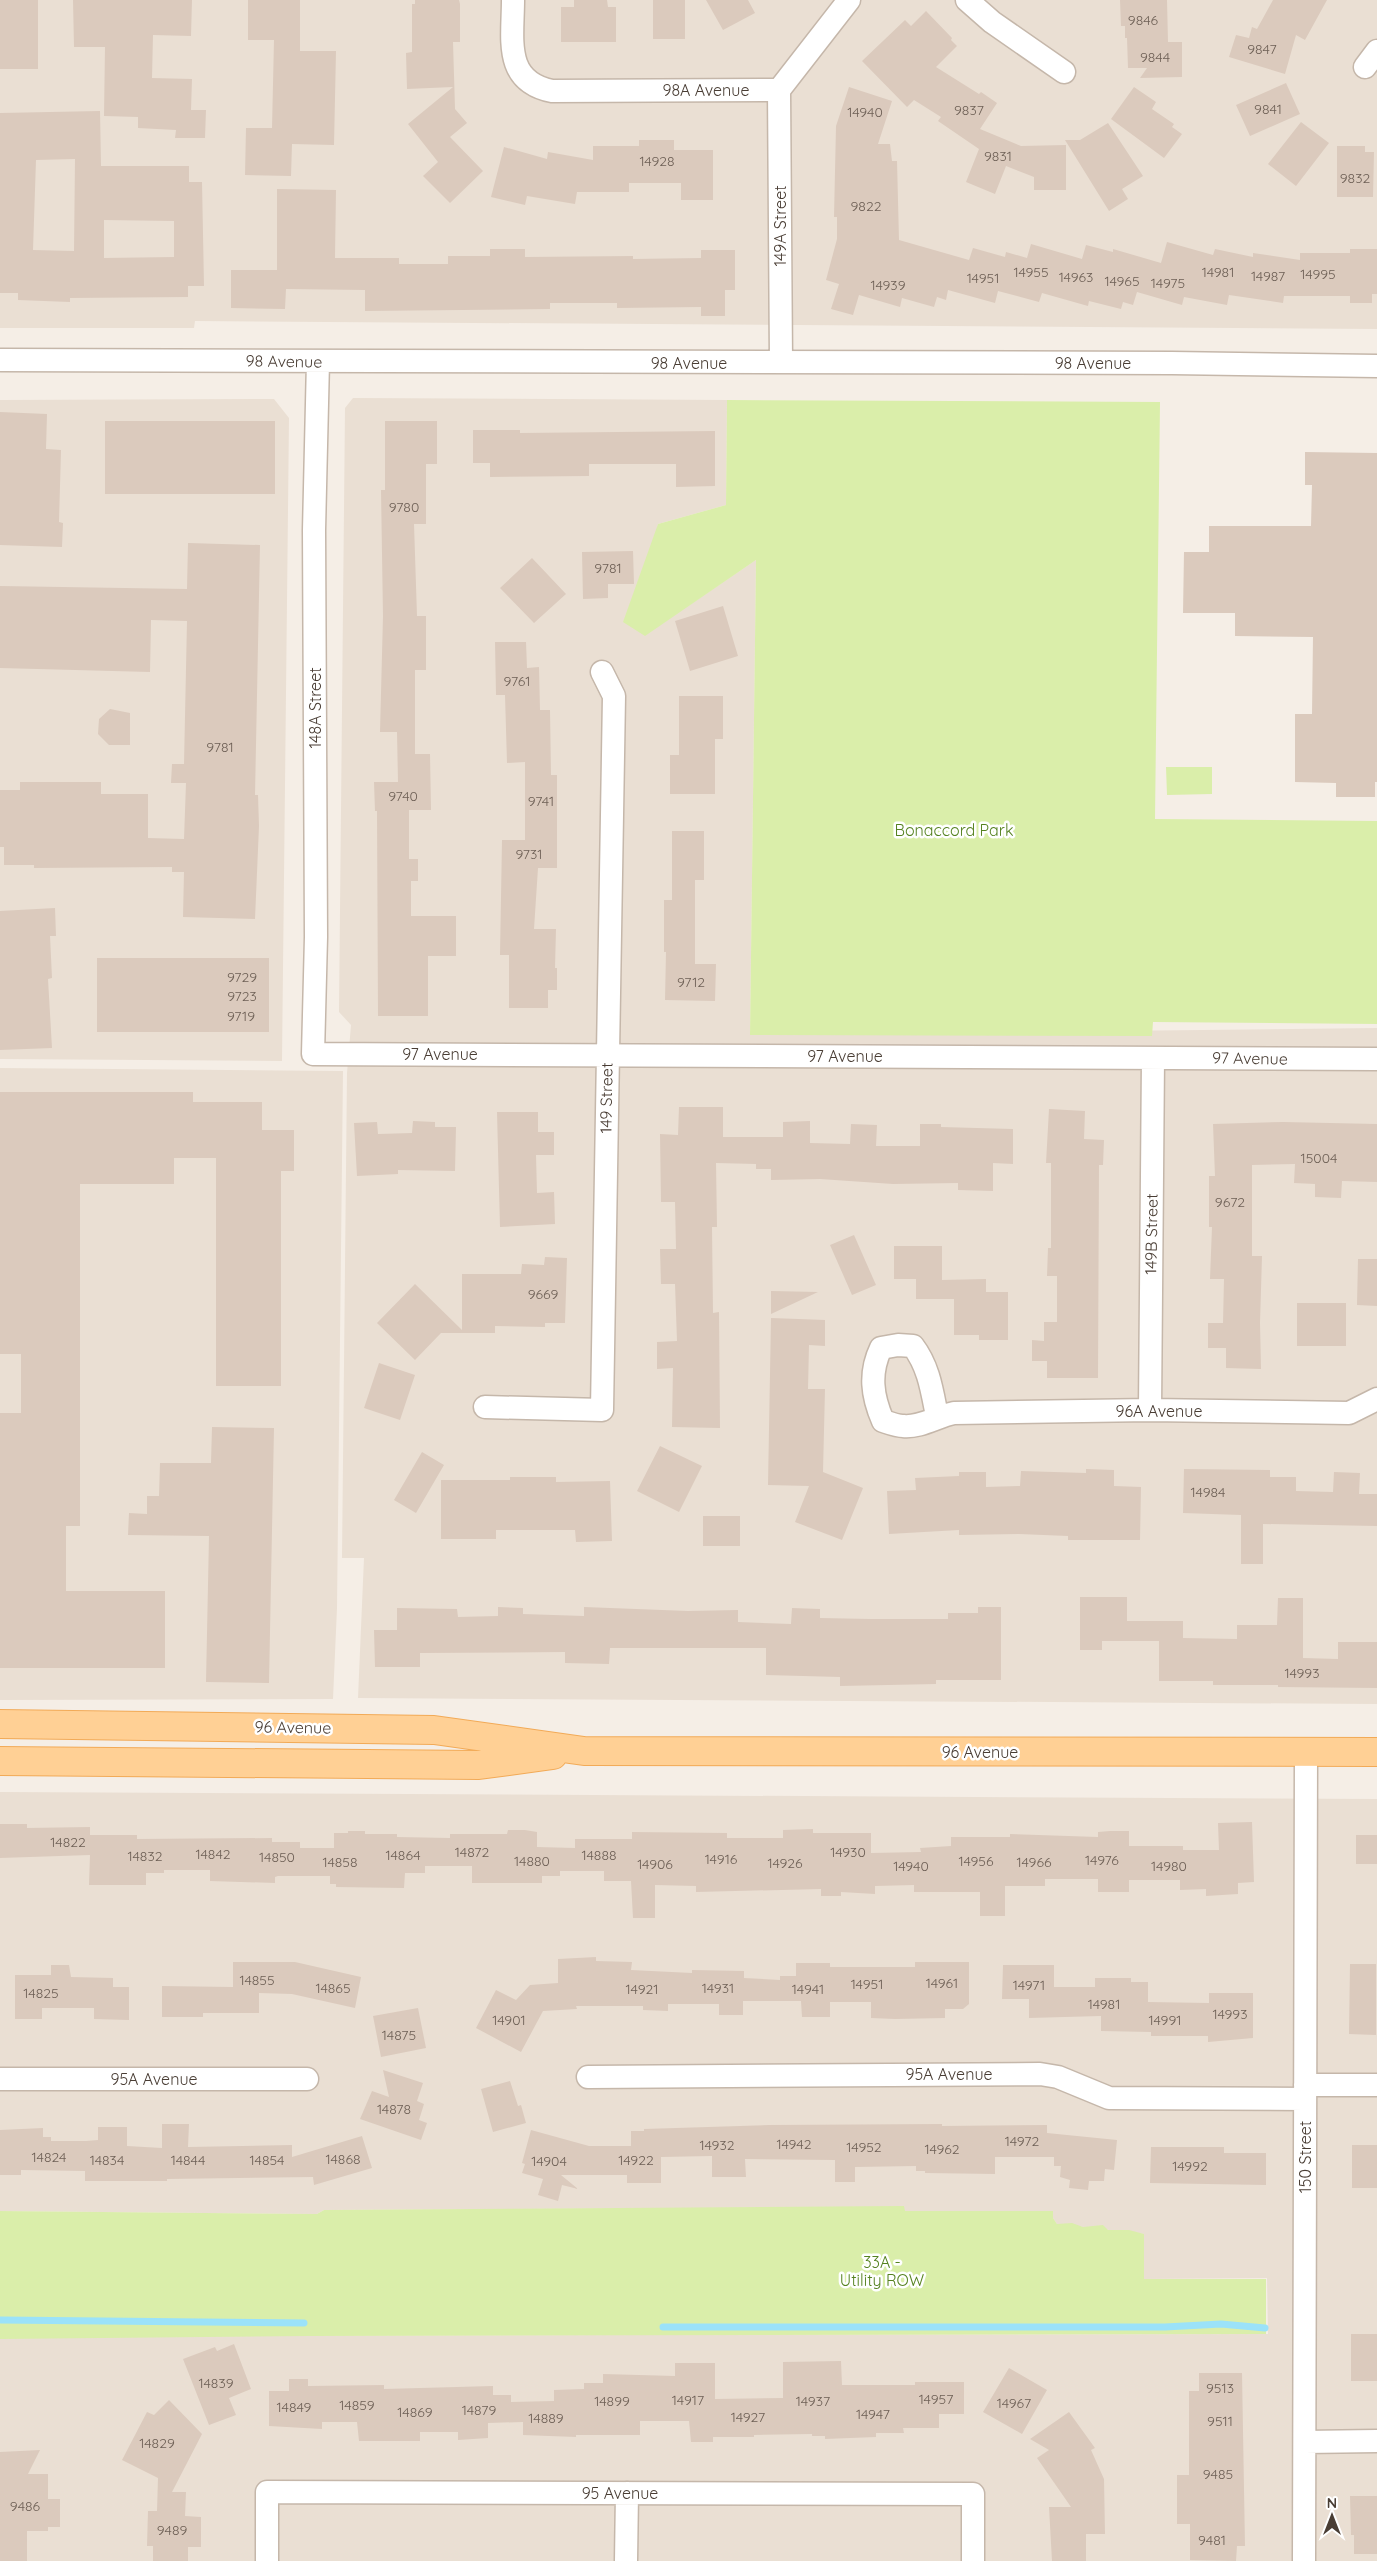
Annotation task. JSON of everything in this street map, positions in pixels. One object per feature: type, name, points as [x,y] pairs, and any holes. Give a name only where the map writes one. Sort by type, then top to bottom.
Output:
[{"type":"main road","name":"96 Avenue","points":[[0,1724],[434,1730],[584,1751]]},
{"type":"main road","name":"96 Avenue","points":[[0,1761],[479,1765],[584,1751],[1377,1752]]},
{"type":"street","name":"98A Avenue","points":[[513,0],[515,63],[523,77],[536,88],[552,90],[780,90]]},
{"type":"street","points":[[780,90],[849,0]]},
{"type":"street","points":[[967,0],[992,22],[1064,72]]},
{"type":"street","name":"149A Street","points":[[780,90],[782,361]]},
{"type":"street","name":"98 Avenue","points":[[0,360],[782,361],[1377,366]]},
{"type":"street","name":"148A Street","points":[[313,1054],[316,937],[314,530],[318,361]]},
{"type":"street","name":"149 Street","points":[[485,1407],[602,1410],[614,696],[602,672]]},
{"type":"street","name":"97 Avenue","points":[[313,1054],[607,1054],[1377,1060]]},
{"type":"street","name":"149B Street","points":[[1150,1410],[1153,1058]]},
{"type":"street","name":"96A Avenue","points":[[937,1416],[954,1413],[1150,1410],[1350,1413],[1377,1399]]},
{"type":"street","name":"150 Street","points":[[1304,2561],[1306,1753]]},
{"type":"street","name":"95A Avenue","points":[[588,2077],[1040,2074],[1058,2077],[1097,2094],[1118,2098],[1305,2092],[1377,2085]]},
{"type":"street","name":"95A Avenue","points":[[0,2079],[307,2079]]},
{"type":"street","points":[[1305,2442],[1377,2441]]},
{"type":"street","name":"95 Avenue","points":[[266,2561],[267,2492],[973,2494],[973,2561]]},
{"type":"street","points":[[626,2561],[627,2493]]},
{"type":"shaded area","points":[[0,0],[1377,0],[1377,329],[195,321],[194,328],[0,328]]},
{"type":"shaded area","points":[[353,398],[727,400],[726,505],[658,524],[635,628],[645,635],[756,560],[750,1035],[1377,1028],[1377,1704],[358,1698],[364,1558],[342,1558],[347,1073],[351,1025],[339,1012],[345,408]]},
{"type":"shaded area","points":[[274,399],[289,418],[282,1061],[0,1059],[0,400]]},
{"type":"shaded area","points":[[0,1068],[343,1071],[337,1608],[333,1699],[0,1700]]},
{"type":"shaded area","points":[[0,1792],[1377,1799],[1377,2561],[0,2561],[0,2338],[110,2336],[1268,2334],[1267,2278],[1144,2279],[1144,2234],[1057,2224],[1053,2218],[1053,2211],[904,2211],[904,2207],[324,2210],[317,2214],[0,2211]]},
{"type":"green space","name":"Bonaccord Park","points":[[727,400],[1160,402],[1155,819],[1377,821],[1377,1024],[1153,1022],[1152,1036],[750,1035],[756,560],[645,636],[623,622],[658,524],[726,505]]},
{"type":"green space","points":[[1166,767],[1212,767],[1212,794],[1167,795]]},
{"type":"green space","name":"33A - Utility ROW","points":[[904,2206],[905,2211],[1053,2211],[1053,2218],[1057,2224],[1072,2223],[1083,2227],[1103,2225],[1108,2230],[1129,2230],[1144,2234],[1144,2279],[1266,2279],[1266,2334],[310,2336],[0,2339],[0,2211],[317,2214],[324,2210]]},
{"type":"building","points":[[0,0],[38,0],[38,69],[0,69]]},
{"type":"building","points":[[73,0],[192,0],[191,36],[153,35],[152,78],[192,79],[191,110],[206,110],[205,138],[175,138],[176,130],[138,128],[138,117],[104,116],[105,47],[74,47]]},
{"type":"building","points":[[248,0],[300,0],[300,51],[336,51],[334,145],[292,144],[291,176],[245,175],[246,128],[272,128],[274,40],[248,40]]},
{"type":"building","points":[[415,0],[459,0],[460,4],[460,42],[453,42],[455,109],[467,123],[450,137],[483,171],[450,203],[423,176],[438,162],[408,124],[453,87],[407,89],[406,53],[412,52],[412,4],[415,4]]},
{"type":"building","points":[[574,0],[607,0],[608,7],[616,7],[616,42],[561,42],[561,7],[574,7]]},
{"type":"building","points":[[653,0],[685,0],[685,39],[653,39]]},
{"type":"building","points":[[706,0],[748,0],[755,13],[723,30]]},
{"type":"building","points":[[1120,0],[1167,0],[1168,42],[1182,42],[1182,77],[1140,78],[1147,68],[1128,68],[1127,38],[1125,38],[1125,26],[1121,26]]},
{"type":"building","points":[[1273,0],[1327,0],[1305,40],[1296,35],[1285,74],[1229,57],[1236,35],[1249,38],[1252,27],[1257,29]]},
{"type":"building","points":[[926,11],[952,38],[951,40],[957,46],[936,67],[997,103],[980,129],[1021,146],[1066,145],[1066,190],[1034,190],[1034,177],[1006,166],[995,194],[966,182],[979,149],[938,121],[941,117],[914,100],[907,107],[862,61],[905,20],[911,26]]},
{"type":"building","points":[[1286,83],[1300,114],[1250,136],[1236,105]]},
{"type":"building","points":[[849,87],[892,101],[878,144],[890,144],[892,161],[897,161],[899,240],[969,260],[973,248],[1005,257],[1006,252],[1027,258],[1031,244],[1082,259],[1086,245],[1113,252],[1113,249],[1161,263],[1167,242],[1213,255],[1215,249],[1253,257],[1253,253],[1300,260],[1300,253],[1350,253],[1350,249],[1377,249],[1377,294],[1372,294],[1372,303],[1350,303],[1350,296],[1284,296],[1283,303],[1229,295],[1227,305],[1184,297],[1182,305],[1137,292],[1133,305],[1123,302],[1121,309],[1089,301],[1088,306],[1042,293],[1039,302],[998,291],[995,303],[948,290],[946,300],[937,297],[934,307],[902,298],[900,307],[859,295],[853,315],[831,309],[839,284],[826,280],[837,239],[837,217],[834,217],[836,126]]},
{"type":"building","points":[[1134,87],[1156,102],[1152,109],[1174,124],[1172,127],[1182,134],[1164,158],[1111,119]]},
{"type":"building","points":[[100,111],[101,166],[189,166],[189,182],[202,182],[204,286],[188,286],[188,297],[70,298],[70,302],[18,300],[18,293],[0,293],[0,113]],"holes":[[[75,159],[74,251],[33,250],[36,160]],[[104,220],[174,221],[174,257],[104,258]]]},
{"type":"building","points":[[1301,122],[1329,143],[1296,186],[1268,164]]},
{"type":"building","points":[[1108,123],[1143,176],[1122,189],[1128,199],[1109,211],[1065,140],[1080,140]]},
{"type":"building","points":[[639,140],[674,140],[674,150],[713,150],[713,200],[681,200],[681,183],[629,183],[629,192],[577,192],[575,204],[527,196],[525,205],[491,197],[504,147],[547,159],[548,152],[593,160],[593,146],[639,146]]},
{"type":"building","points":[[1337,146],[1365,146],[1365,152],[1374,152],[1373,197],[1337,197]]},
{"type":"building","points":[[277,189],[336,190],[335,258],[399,258],[399,264],[448,264],[448,256],[490,256],[490,249],[525,249],[525,257],[633,256],[633,259],[701,258],[701,250],[735,250],[735,290],[725,290],[725,316],[701,316],[701,307],[617,308],[617,303],[550,303],[550,309],[365,311],[365,290],[286,289],[285,309],[231,308],[231,270],[277,270]]},
{"type":"building","points":[[0,412],[47,414],[46,449],[61,450],[59,522],[63,523],[62,547],[0,545]]},
{"type":"building","points":[[105,421],[275,421],[275,494],[105,494]]},
{"type":"building","points":[[385,421],[437,421],[437,464],[426,464],[426,524],[414,524],[417,616],[426,616],[426,670],[415,670],[415,754],[430,754],[431,810],[409,810],[409,859],[418,859],[418,881],[411,881],[411,916],[456,916],[456,956],[428,956],[428,1016],[378,1016],[377,811],[375,811],[374,782],[398,782],[397,732],[380,732],[383,616],[381,490],[385,490]]},
{"type":"building","points":[[473,430],[520,430],[520,433],[715,431],[715,486],[676,487],[676,464],[589,464],[589,476],[490,477],[490,463],[473,463]]},
{"type":"building","points":[[1305,452],[1377,453],[1377,782],[1375,782],[1375,797],[1336,797],[1336,783],[1295,782],[1295,714],[1312,714],[1313,637],[1235,636],[1235,613],[1183,613],[1184,552],[1209,552],[1209,526],[1311,526],[1312,485],[1305,485]]},
{"type":"building","points":[[188,543],[260,545],[255,795],[258,795],[259,826],[255,919],[183,917],[184,872],[172,872],[172,867],[34,868],[34,865],[4,865],[4,847],[0,847],[0,790],[20,790],[20,782],[101,782],[101,794],[148,794],[148,838],[184,839],[186,783],[171,783],[172,764],[184,764],[187,621],[151,620],[150,672],[0,668],[0,586],[187,589]]},
{"type":"building","points":[[633,551],[634,584],[608,584],[608,598],[583,599],[582,552]]},
{"type":"building","points":[[532,558],[566,594],[534,623],[500,588]]},
{"type":"building","points":[[723,606],[738,656],[690,671],[675,621]]},
{"type":"building","points":[[495,642],[526,642],[527,668],[539,667],[540,710],[550,710],[551,775],[557,775],[557,868],[538,868],[534,929],[556,929],[555,968],[557,968],[557,990],[548,990],[548,1008],[509,1008],[509,955],[500,955],[502,840],[525,840],[525,762],[507,763],[505,695],[496,695]]},
{"type":"building","points":[[679,696],[723,696],[723,739],[715,739],[715,794],[670,794],[670,755],[679,755]]},
{"type":"building","points":[[110,709],[130,713],[130,745],[109,745],[98,734],[99,719]]},
{"type":"building","points":[[672,831],[704,831],[704,880],[695,880],[695,964],[716,964],[715,1001],[665,1000],[664,900],[672,900]]},
{"type":"building","points":[[55,908],[56,936],[50,936],[52,978],[48,979],[52,1048],[0,1050],[0,911]]},
{"type":"building","points":[[97,958],[269,958],[269,1032],[97,1032]]},
{"type":"building","points":[[0,1092],[193,1092],[193,1102],[262,1102],[262,1130],[294,1130],[294,1171],[281,1171],[281,1386],[216,1386],[216,1158],[174,1158],[174,1184],[80,1184],[80,1526],[66,1526],[66,1591],[165,1591],[165,1668],[0,1668],[0,1413],[21,1413],[21,1354],[0,1354]]},
{"type":"building","points":[[679,1107],[723,1107],[723,1137],[783,1137],[783,1122],[810,1121],[810,1143],[850,1144],[851,1124],[877,1125],[876,1146],[920,1146],[920,1124],[941,1124],[941,1127],[1013,1129],[1013,1164],[993,1163],[993,1191],[958,1190],[958,1183],[893,1184],[820,1179],[771,1180],[771,1169],[756,1169],[756,1164],[716,1163],[717,1227],[712,1227],[713,1313],[719,1312],[720,1428],[672,1427],[673,1368],[657,1369],[657,1342],[677,1341],[675,1284],[661,1284],[660,1249],[676,1249],[675,1202],[661,1202],[660,1134],[678,1135]]},
{"type":"building","points":[[1049,1109],[1085,1111],[1084,1139],[1104,1140],[1103,1165],[1099,1165],[1098,1378],[1047,1378],[1047,1361],[1032,1361],[1032,1340],[1044,1341],[1044,1322],[1057,1322],[1057,1276],[1047,1276],[1048,1248],[1051,1248],[1051,1163],[1046,1163]]},
{"type":"building","points":[[497,1112],[538,1112],[538,1132],[554,1132],[554,1155],[536,1155],[537,1193],[554,1192],[555,1224],[500,1227]]},
{"type":"building","points":[[413,1121],[435,1122],[435,1127],[456,1127],[455,1171],[398,1170],[398,1174],[357,1176],[354,1123],[377,1122],[378,1134],[412,1133]]},
{"type":"building","points":[[1283,1122],[1377,1124],[1377,1182],[1342,1181],[1341,1198],[1315,1197],[1315,1184],[1294,1183],[1295,1164],[1252,1165],[1252,1256],[1262,1256],[1261,1369],[1226,1368],[1226,1348],[1208,1348],[1208,1323],[1223,1323],[1224,1279],[1210,1279],[1212,1227],[1209,1227],[1209,1176],[1215,1176],[1213,1124]]},
{"type":"building","points":[[854,1235],[876,1285],[852,1295],[830,1245]]},
{"type":"building","points":[[894,1246],[942,1246],[942,1280],[986,1279],[986,1292],[1008,1292],[1008,1340],[979,1340],[979,1335],[954,1335],[954,1299],[916,1299],[916,1279],[894,1279]]},
{"type":"building","points":[[545,1257],[567,1258],[565,1323],[545,1323],[545,1327],[495,1326],[495,1333],[441,1333],[415,1360],[377,1323],[415,1284],[462,1330],[462,1274],[521,1274],[522,1264],[544,1265]]},
{"type":"building","points":[[1358,1259],[1377,1259],[1377,1306],[1357,1305]]},
{"type":"building","points":[[771,1291],[818,1292],[771,1314]]},
{"type":"building","points":[[1297,1303],[1346,1303],[1346,1346],[1297,1346]]},
{"type":"building","points":[[771,1318],[825,1320],[825,1346],[809,1345],[808,1389],[825,1389],[823,1472],[863,1488],[842,1540],[795,1522],[809,1486],[768,1485]]},
{"type":"building","points":[[379,1363],[415,1375],[400,1420],[364,1408]]},
{"type":"building","points":[[212,1427],[274,1428],[269,1683],[206,1682],[209,1536],[128,1535],[129,1513],[147,1514],[147,1496],[159,1496],[160,1463],[211,1463]]},
{"type":"building","points":[[660,1446],[702,1466],[679,1512],[637,1491]]},
{"type":"building","points":[[422,1452],[444,1465],[416,1513],[394,1500]]},
{"type":"building","points":[[1086,1469],[1114,1470],[1114,1486],[1141,1487],[1140,1540],[1068,1540],[1068,1536],[1019,1534],[959,1535],[959,1530],[889,1534],[887,1491],[916,1490],[915,1478],[959,1476],[959,1472],[986,1472],[986,1487],[1020,1486],[1021,1471],[1086,1473]]},
{"type":"building","points":[[1184,1469],[1270,1470],[1270,1477],[1296,1477],[1296,1491],[1333,1492],[1334,1472],[1360,1473],[1359,1494],[1377,1494],[1377,1526],[1263,1524],[1263,1564],[1241,1564],[1241,1515],[1183,1513]]},
{"type":"building","points":[[510,1477],[556,1477],[556,1482],[610,1481],[612,1541],[576,1542],[575,1530],[496,1530],[496,1539],[441,1539],[441,1480],[510,1480]]},
{"type":"building","points":[[703,1516],[740,1516],[740,1546],[703,1546]]},
{"type":"building","points":[[1080,1597],[1127,1597],[1127,1621],[1183,1621],[1183,1638],[1237,1639],[1237,1625],[1277,1625],[1278,1598],[1303,1598],[1303,1658],[1338,1659],[1338,1642],[1377,1642],[1377,1688],[1213,1685],[1213,1681],[1159,1681],[1159,1641],[1102,1641],[1102,1650],[1080,1650]]},
{"type":"building","points":[[498,1607],[523,1608],[523,1614],[584,1616],[584,1607],[688,1611],[738,1610],[738,1622],[791,1624],[792,1608],[820,1609],[820,1618],[948,1619],[948,1613],[978,1613],[978,1607],[1001,1607],[1001,1680],[936,1680],[936,1684],[840,1686],[840,1677],[766,1675],[766,1648],[610,1648],[609,1664],[565,1663],[565,1652],[420,1653],[420,1667],[375,1667],[374,1630],[397,1630],[397,1608],[457,1609],[458,1617],[498,1616]]},
{"type":"building","points":[[1252,1822],[1254,1882],[1238,1883],[1238,1894],[1206,1896],[1206,1889],[1180,1890],[1180,1880],[1129,1880],[1129,1892],[1098,1892],[1098,1879],[1045,1879],[1045,1886],[1005,1886],[1005,1916],[980,1916],[980,1892],[914,1892],[914,1885],[875,1886],[875,1894],[841,1892],[841,1896],[821,1896],[821,1889],[696,1892],[696,1886],[655,1885],[655,1918],[633,1918],[631,1881],[604,1881],[604,1871],[560,1871],[560,1876],[542,1876],[542,1883],[472,1883],[472,1866],[425,1866],[425,1873],[405,1873],[404,1888],[336,1887],[336,1884],[330,1884],[330,1876],[278,1876],[275,1877],[275,1883],[210,1881],[210,1870],[164,1870],[164,1873],[146,1873],[146,1885],[89,1885],[90,1855],[0,1858],[0,1824],[27,1824],[27,1828],[90,1827],[90,1835],[137,1835],[137,1839],[272,1838],[272,1842],[300,1842],[300,1848],[334,1848],[334,1833],[348,1833],[348,1831],[365,1831],[365,1834],[397,1834],[397,1837],[450,1838],[450,1834],[507,1834],[508,1830],[525,1830],[537,1832],[537,1847],[575,1848],[575,1839],[632,1839],[632,1832],[727,1833],[727,1838],[783,1838],[783,1830],[813,1829],[813,1833],[871,1833],[871,1853],[921,1852],[920,1848],[951,1846],[951,1837],[1010,1837],[1010,1834],[1098,1837],[1098,1832],[1110,1831],[1129,1831],[1129,1846],[1183,1846],[1183,1850],[1219,1850],[1218,1823]]},
{"type":"building","points":[[1356,1835],[1377,1835],[1377,1864],[1356,1864]]},
{"type":"building","points":[[596,1957],[596,1961],[632,1962],[631,1970],[692,1973],[692,1970],[744,1971],[744,1978],[780,1980],[780,1976],[796,1976],[796,1963],[830,1963],[830,1967],[915,1967],[915,1962],[969,1962],[969,2004],[963,2009],[945,2009],[945,2018],[895,2019],[871,2018],[871,2002],[830,2002],[830,2017],[802,2017],[801,2001],[743,2001],[743,2015],[719,2015],[719,2004],[668,2004],[668,2011],[643,2010],[643,2006],[576,2006],[577,2009],[543,2011],[521,2052],[476,2028],[496,1990],[516,2000],[530,1985],[558,1983],[558,1959]]},
{"type":"building","points":[[233,1962],[295,1962],[361,1977],[355,2008],[292,1994],[259,1993],[259,2013],[203,2013],[203,2017],[162,2017],[162,1986],[233,1987]]},
{"type":"building","points":[[1350,1964],[1376,1964],[1376,2035],[1349,2034]]},
{"type":"building","points":[[51,1965],[69,1965],[71,1977],[113,1978],[113,1987],[129,1987],[129,2020],[94,2019],[94,2008],[42,2008],[42,2019],[15,2019],[15,1975],[51,1975]]},
{"type":"building","points":[[1003,1965],[1054,1965],[1054,1987],[1095,1987],[1095,1978],[1131,1978],[1131,1982],[1148,1982],[1148,2002],[1209,2003],[1209,1993],[1253,1993],[1253,2038],[1208,2042],[1208,2036],[1151,2036],[1151,2032],[1101,2031],[1101,2016],[1029,2018],[1029,1999],[1002,1999]]},
{"type":"building","points":[[418,2008],[426,2048],[381,2057],[373,2016]]},
{"type":"building","points":[[383,2070],[423,2083],[417,2101],[424,2104],[419,2120],[427,2123],[421,2140],[360,2119],[372,2091],[389,2097]]},
{"type":"building","points":[[510,2081],[518,2106],[521,2105],[526,2123],[493,2132],[481,2089]]},
{"type":"building","points":[[162,2124],[189,2124],[188,2147],[292,2145],[292,2157],[362,2136],[372,2168],[314,2185],[313,2177],[85,2181],[85,2171],[21,2170],[21,2175],[0,2175],[0,2130],[43,2128],[43,2137],[51,2137],[51,2141],[86,2141],[98,2140],[98,2127],[127,2127],[127,2146],[162,2148]]},
{"type":"building","points":[[942,2124],[942,2126],[1047,2125],[1047,2133],[1117,2140],[1114,2170],[1105,2169],[1104,2181],[1089,2181],[1088,2190],[1069,2188],[1070,2180],[1060,2177],[1061,2166],[1054,2166],[1054,2157],[995,2157],[995,2174],[925,2173],[925,2171],[916,2171],[916,2166],[855,2167],[855,2182],[835,2182],[835,2160],[745,2159],[746,2177],[712,2177],[712,2156],[661,2157],[661,2183],[627,2183],[627,2175],[561,2175],[578,2189],[562,2185],[558,2201],[538,2195],[543,2179],[522,2173],[525,2164],[522,2163],[531,2130],[589,2146],[631,2146],[631,2131],[644,2131],[644,2129],[769,2125]]},
{"type":"building","points":[[1352,2145],[1377,2145],[1377,2188],[1352,2188]]},
{"type":"building","points":[[1151,2147],[1224,2147],[1224,2153],[1266,2153],[1266,2185],[1150,2183]]},
{"type":"building","points":[[1351,2334],[1377,2334],[1377,2381],[1351,2381]]},
{"type":"building","points":[[234,2344],[251,2389],[229,2398],[236,2415],[209,2425],[183,2359],[215,2347],[217,2351]]},
{"type":"building","points":[[841,2361],[842,2385],[915,2385],[915,2382],[964,2382],[964,2414],[939,2414],[939,2428],[903,2428],[904,2433],[876,2433],[876,2437],[825,2439],[825,2436],[812,2436],[812,2434],[754,2435],[754,2437],[713,2437],[713,2442],[691,2442],[689,2421],[640,2421],[640,2435],[576,2435],[576,2437],[523,2435],[523,2422],[488,2423],[488,2438],[458,2440],[458,2432],[420,2432],[420,2441],[359,2441],[357,2422],[322,2422],[322,2429],[269,2426],[269,2391],[289,2391],[289,2379],[308,2379],[308,2386],[384,2385],[384,2389],[493,2386],[493,2395],[511,2395],[511,2402],[554,2401],[554,2390],[584,2389],[584,2383],[603,2383],[603,2374],[675,2376],[675,2363],[715,2363],[715,2399],[783,2398],[783,2362]]},
{"type":"building","points":[[1009,2368],[1047,2390],[1022,2434],[983,2412]]},
{"type":"building","points":[[1199,2373],[1242,2373],[1245,2546],[1237,2546],[1236,2561],[1190,2560],[1190,2524],[1177,2524],[1177,2475],[1189,2475],[1189,2391],[1199,2391]]},
{"type":"building","points":[[169,2400],[202,2434],[172,2492],[186,2492],[185,2516],[201,2517],[201,2547],[188,2547],[188,2561],[153,2561],[153,2546],[147,2546],[148,2511],[157,2511],[158,2478],[122,2460],[147,2412],[154,2415]]},
{"type":"building","points":[[1069,2412],[1095,2448],[1091,2450],[1104,2479],[1105,2534],[1086,2534],[1086,2561],[1052,2561],[1049,2507],[1071,2507],[1037,2458],[1049,2450],[1030,2439]]},
{"type":"building","points":[[40,2450],[28,2474],[48,2474],[48,2499],[60,2499],[60,2527],[48,2527],[48,2531],[27,2531],[27,2561],[0,2561],[0,2452]]},
{"type":"building","points":[[1350,2496],[1377,2496],[1377,2554],[1354,2554],[1354,2535],[1351,2535]]},
{"type":"waterway","points":[[0,2320],[304,2323]]},
{"type":"waterway","points":[[663,2327],[1165,2327],[1221,2324],[1265,2328]]}]
